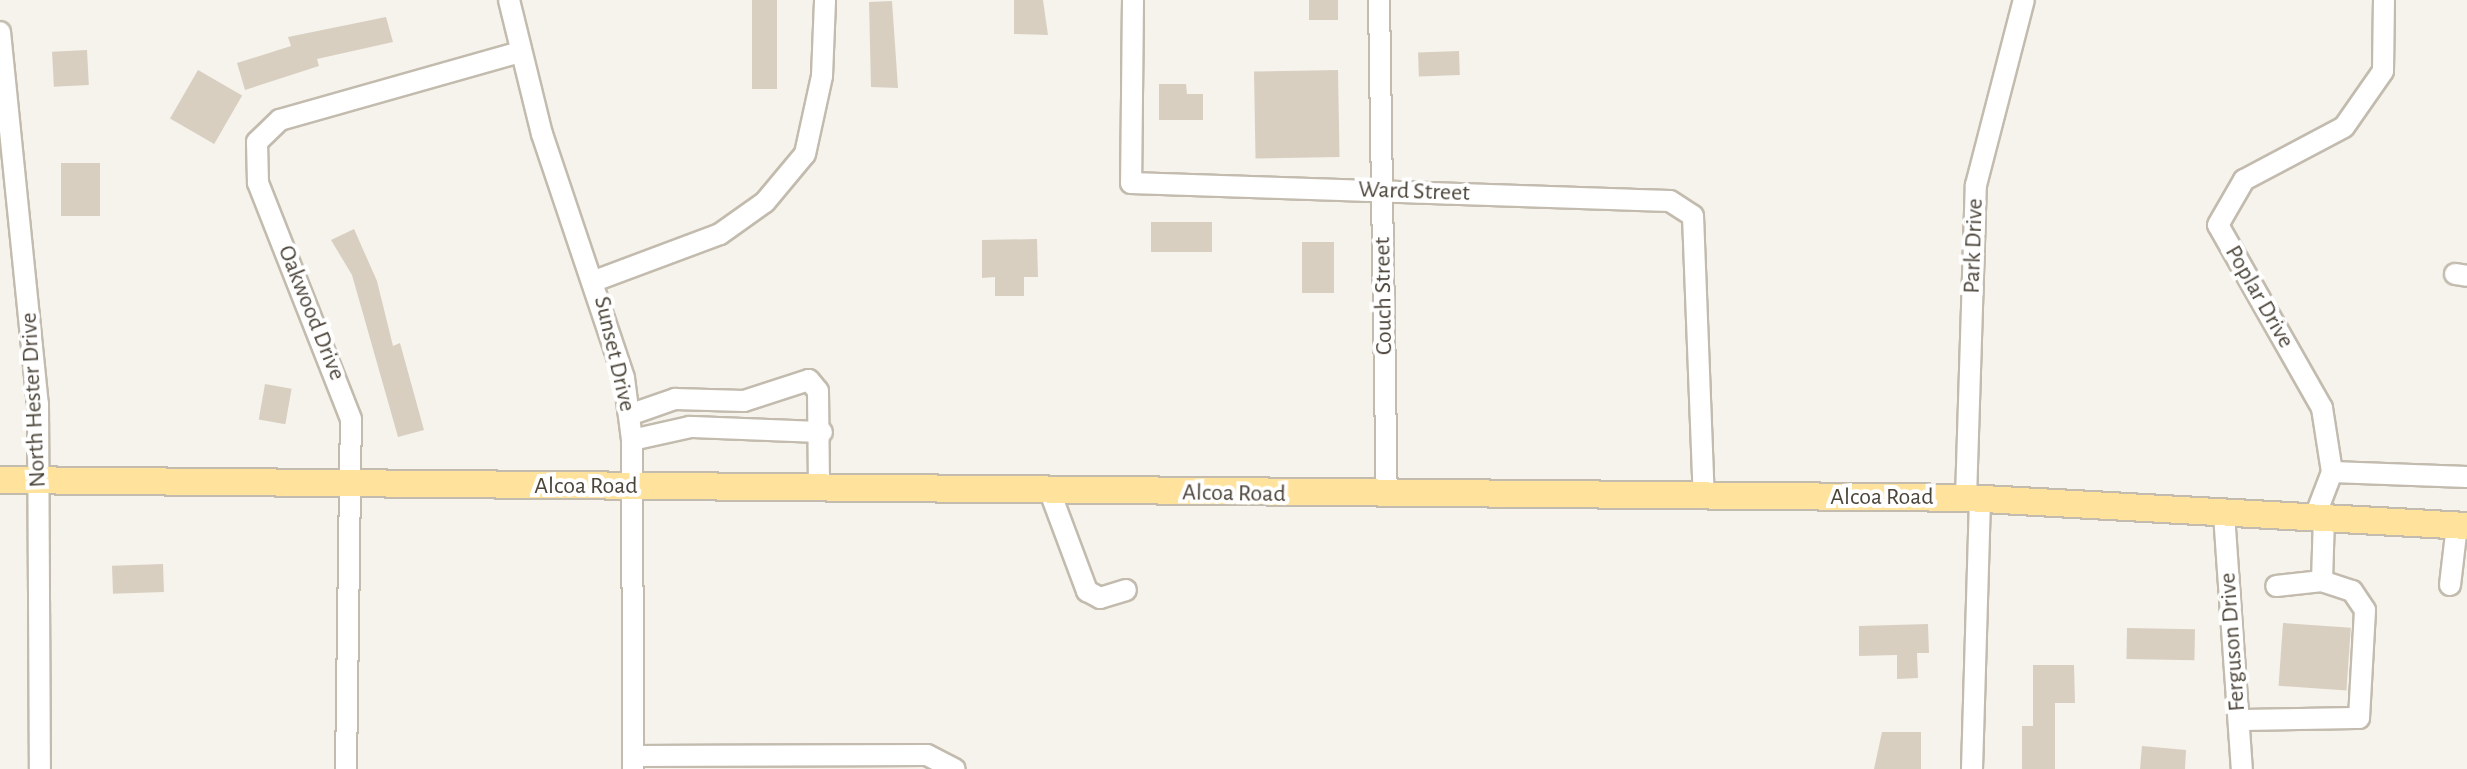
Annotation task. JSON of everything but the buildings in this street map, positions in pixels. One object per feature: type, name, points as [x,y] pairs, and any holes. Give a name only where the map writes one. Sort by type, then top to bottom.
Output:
[{"type":"main road","name":"Alcoa Road","points":[[0,480],[1387,496],[1973,498],[2462,526]]},
{"type":"street","name":"Sunset Drive","points":[[509,0],[521,52],[597,280],[629,415],[632,440],[633,762]]},
{"type":"street","points":[[597,280],[720,234],[765,202],[805,154],[822,76],[825,0]]},
{"type":"street","name":"Ward Street","points":[[1133,0],[1131,183],[1670,201],[1693,216],[1704,498]]},
{"type":"street","name":"Couch Street","points":[[1379,0],[1387,496]]},
{"type":"street","name":"Park Drive","points":[[1972,769],[1976,185],[2024,0]]},
{"type":"street","name":"Poplar Drive","points":[[2322,581],[2319,519],[2332,472],[2322,408],[2218,225],[2244,180],[2344,127],[2383,71],[2384,0]]},
{"type":"street","name":"North Hester Drive","points":[[0,32],[40,480],[40,769]]},
{"type":"street","name":"Oakwood Drive","points":[[346,769],[351,419],[258,183],[257,142],[280,120],[521,52]]},
{"type":"street","points":[[629,415],[675,399],[744,401],[809,380],[818,391],[822,432],[819,490]]},
{"type":"street","points":[[632,440],[690,427],[822,432]]},
{"type":"street","points":[[2332,472],[2467,477]]},
{"type":"street","points":[[1050,492],[1087,591],[1100,598],[1126,590]]},
{"type":"street","name":"Ferguson Drive","points":[[2224,514],[2242,769]]},
{"type":"street","points":[[2450,585],[2462,526]]},
{"type":"street","points":[[2239,720],[2359,718],[2365,610],[2352,591],[2322,581],[2276,586]]},
{"type":"street","points":[[633,762],[927,755],[955,769]]}]
